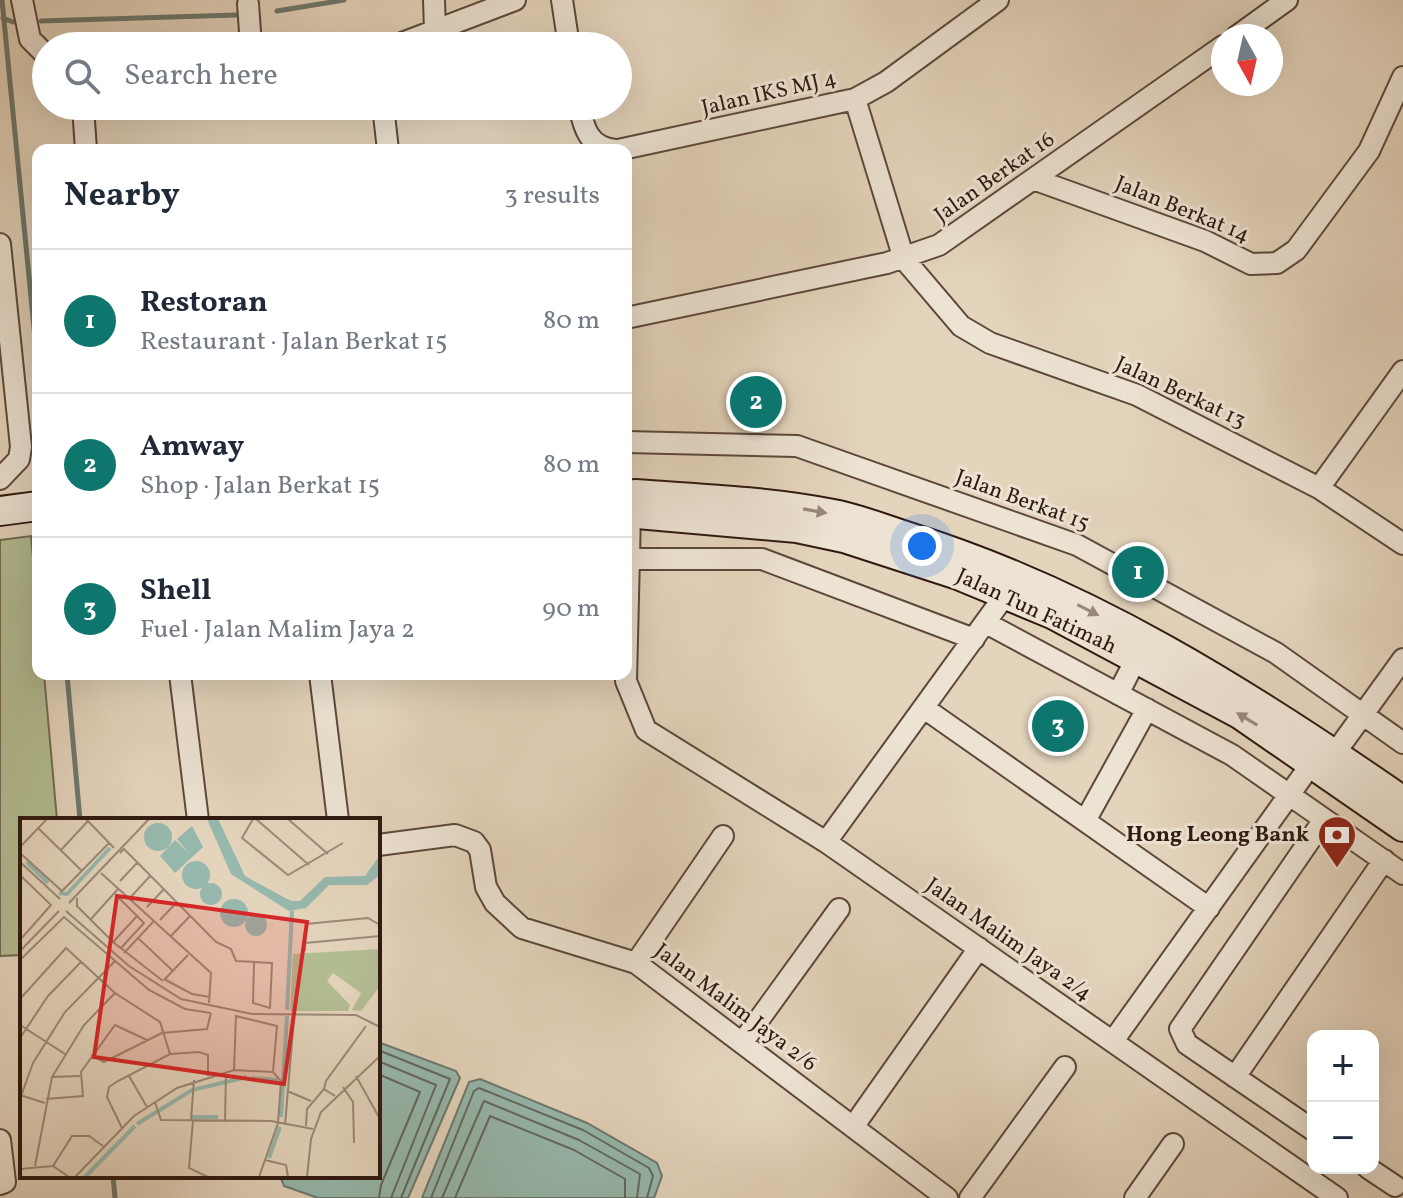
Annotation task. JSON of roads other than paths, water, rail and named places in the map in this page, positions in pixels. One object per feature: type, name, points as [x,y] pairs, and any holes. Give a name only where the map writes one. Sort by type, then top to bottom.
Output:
[{"type":"main road","name":"Jalan Tun Fatimah","points":[[632,507],[770,523],[831,535],[1012,586],[1135,633],[1265,706],[1403,827]]},
{"type":"main road","points":[[0,527],[26,514]]},
{"type":"main road","name":"Jalan Tun Fatimah","points":[[1012,586],[1052,614],[1403,801]]},
{"type":"street","points":[[22,0],[32,41]]},
{"type":"street","points":[[434,0],[435,31],[515,0]]},
{"type":"street","points":[[562,0],[567,32]]},
{"type":"street","name":"Jalan IKS MJ 4","points":[[632,147],[855,99],[886,82],[998,0]]},
{"type":"street","points":[[1254,24],[1287,0]]},
{"type":"street","points":[[248,4],[250,32]]},
{"type":"street","name":"Jalan Berkat 16","points":[[632,317],[904,259],[954,237],[1211,55]]},
{"type":"street","name":"Jalan Berkat 14","points":[[1036,180],[1205,241],[1251,264],[1277,263],[1296,250],[1369,151],[1403,77]]},
{"type":"street","points":[[855,99],[904,259]]},
{"type":"street","points":[[84,120],[86,144]]},
{"type":"street","points":[[385,120],[387,144]]},
{"type":"street","name":"Jalan IKS MJ 4","points":[[582,120],[584,130],[596,144]]},
{"type":"street","points":[[0,244],[21,447],[19,459],[0,479]]},
{"type":"street","name":"Jalan Berkat 13","points":[[904,259],[953,319],[976,336],[1137,395],[1319,488],[1403,544]]},
{"type":"street","points":[[1319,488],[1403,371]]},
{"type":"street","name":"Jalan Berkat 15","points":[[632,442],[797,446],[1077,545],[1276,653],[1403,743]]},
{"type":"street","points":[[632,559],[762,559],[980,631],[1118,694],[1232,755],[1403,874]]},
{"type":"street","points":[[826,842],[1012,586]]},
{"type":"street","points":[[1118,694],[1136,659]]},
{"type":"street","points":[[1113,1041],[1289,796],[1361,715],[1403,659]]},
{"type":"street","points":[[181,680],[198,818]]},
{"type":"street","points":[[321,680],[338,818]]},
{"type":"street","name":"Jalan Malim Jaya 2/4","points":[[626,680],[646,730],[826,842],[979,948],[1113,1041],[1311,1191],[1337,1198]]},
{"type":"street","points":[[924,708],[1209,908]]},
{"type":"street","points":[[1085,821],[1147,709]]},
{"type":"street","points":[[1307,1126],[1187,1044],[1180,1029],[1323,821]]},
{"type":"street","name":"Jalan Malim Jaya 2/6","points":[[380,845],[455,835],[467,839],[480,850],[486,887],[495,903],[522,928],[636,963],[947,1198]]},
{"type":"street","points":[[636,963],[723,836]]},
{"type":"street","points":[[1235,1077],[1384,860]]},
{"type":"street","points":[[742,1043],[839,909]]},
{"type":"street","points":[[853,1127],[979,948]]},
{"type":"street","points":[[970,1198],[1065,1067]]},
{"type":"street","points":[[0,1140],[2,1183]]},
{"type":"street","points":[[1135,1198],[1173,1144]]},
{"type":"street","points":[[1377,1174],[1395,1186]]},
{"type":"water","points":[[380,1043],[456,1071],[460,1078],[408,1198],[318,1198],[284,1186],[281,1178],[380,1178]]},
{"type":"water","points":[[480,1079],[587,1123],[657,1163],[662,1176],[654,1198],[422,1198],[469,1082]]},
{"type":"waterway","points":[[2,0],[32,308]]},
{"type":"waterway","points":[[277,11],[344,0]]},
{"type":"waterway","points":[[41,21],[236,15]]},
{"type":"waterway","points":[[3,18],[13,22]]},
{"type":"waterway","points":[[68,680],[80,818]]},
{"type":"waterway","points":[[113,1178],[115,1198]]},
{"type":"place","name":"Amway","points":[[756,402]]},
{"type":"place","name":"Restoran","points":[[1138,572]]},
{"type":"place","name":"Shell","points":[[1058,726]]},
{"type":"place","name":"Hong Leong Bank","points":[[1337,869]]}]
